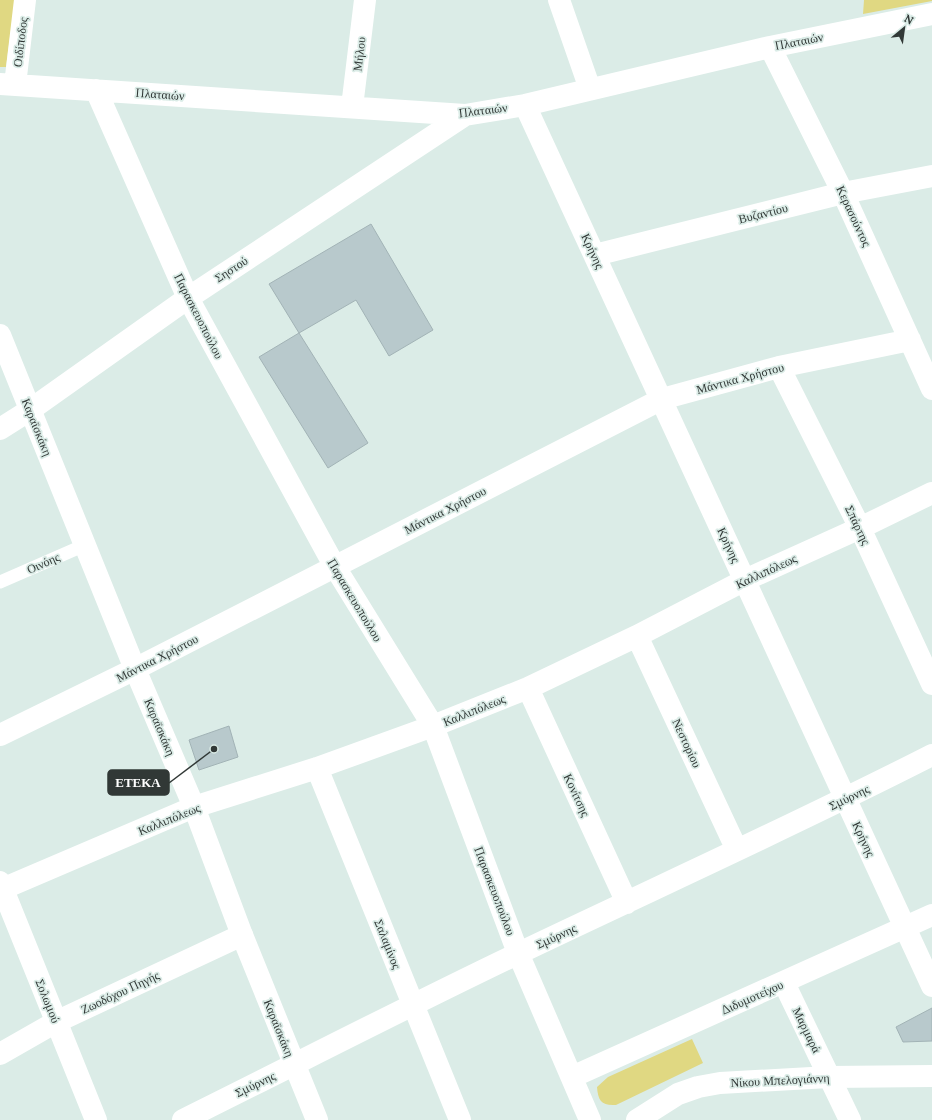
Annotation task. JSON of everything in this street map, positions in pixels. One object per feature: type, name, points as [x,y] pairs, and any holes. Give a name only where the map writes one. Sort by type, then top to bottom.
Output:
[{"type":"street","name":"Οιδίποδος","points":[[8,84],[25,0]]},
{"type":"street","name":"Μήλου","points":[[352,107],[365,0]]},
{"type":"street","points":[[559,0],[590,89]]},
{"type":"street","name":"Πλαταιών","points":[[8,84],[465,115],[525,105],[770,47],[932,14]]},
{"type":"street","name":"Κερασούντος","points":[[770,47],[843,193],[932,389]]},
{"type":"street","name":"Παρασκευοπούλου","points":[[96,90],[188,298],[335,567],[433,726],[518,953],[590,1120]]},
{"type":"street","name":"Κρήνης","points":[[525,105],[932,986]]},
{"type":"street","name":"Σηστού","points":[[0,428],[30,410],[188,298],[465,115]]},
{"type":"street","name":"Βυζαντίου","points":[[595,255],[843,193],[932,176]]},
{"type":"street","name":"Καραϊσκάκη","points":[[0,335],[135,669],[194,807],[242,935],[316,1120]]},
{"type":"street","name":"Μάντικα Χρήστου","points":[[0,735],[135,669],[662,399],[780,367],[910,340]]},
{"type":"street","name":"Σπάρτης","points":[[780,367],[860,528],[932,684]]},
{"type":"street","name":"Καλλιπόλεως","points":[[1,887],[194,807],[317,768],[433,726],[528,688],[638,636],[745,580],[860,528],[932,493]]},
{"type":"street","name":"Νεστορίου","points":[[638,636],[737,850]]},
{"type":"street","name":"Κονίτσης","points":[[528,688],[627,903]]},
{"type":"street","name":"Σμύρνης","points":[[183,1120],[413,1004],[846,799],[932,755]]},
{"type":"street","name":"Σαλαμίνος","points":[[317,768],[460,1120]]},
{"type":"street","name":"Σολωμού","points":[[1,887],[96,1120]]},
{"type":"street","name":"Διδυμοτείχου","points":[[572,1077],[784,983],[932,915]]},
{"type":"street","name":"Ζωοδόχου Πηγής","points":[[0,1054],[56,1022],[242,935]]},
{"type":"street","name":"Μαρμαρά","points":[[784,983],[850,1120]]},
{"type":"street","name":"Νίκου Μπελογιάννη","points":[[637,1120],[678,1094],[698,1087],[720,1083],[829,1077],[932,1076]]},
{"type":"lane","name":"Οινόης","points":[[0,582],[85,545]]},
{"type":"shaded area","points":[[0,0],[15,0],[6,67],[0,67]]},
{"type":"shaded area","points":[[864,0],[932,0],[932,1],[863,14]]},
{"type":"shaded area","points":[[692,1039],[703,1063],[616,1105],[607,1105],[602,1102],[598,1096],[597,1087],[608,1077]]},
{"type":"building","points":[[371,224],[433,330],[389,356],[356,300],[299,333],[269,284]]},
{"type":"building","points":[[299,333],[368,443],[328,468],[259,357]]},
{"type":"building","points":[[229,726],[238,757],[199,770],[189,740]]},
{"type":"building","points":[[932,1008],[932,1041],[903,1042],[896,1027]]},
{"type":"place","name":"ΕΤΕΚΑ","points":[[214,749]]}]
